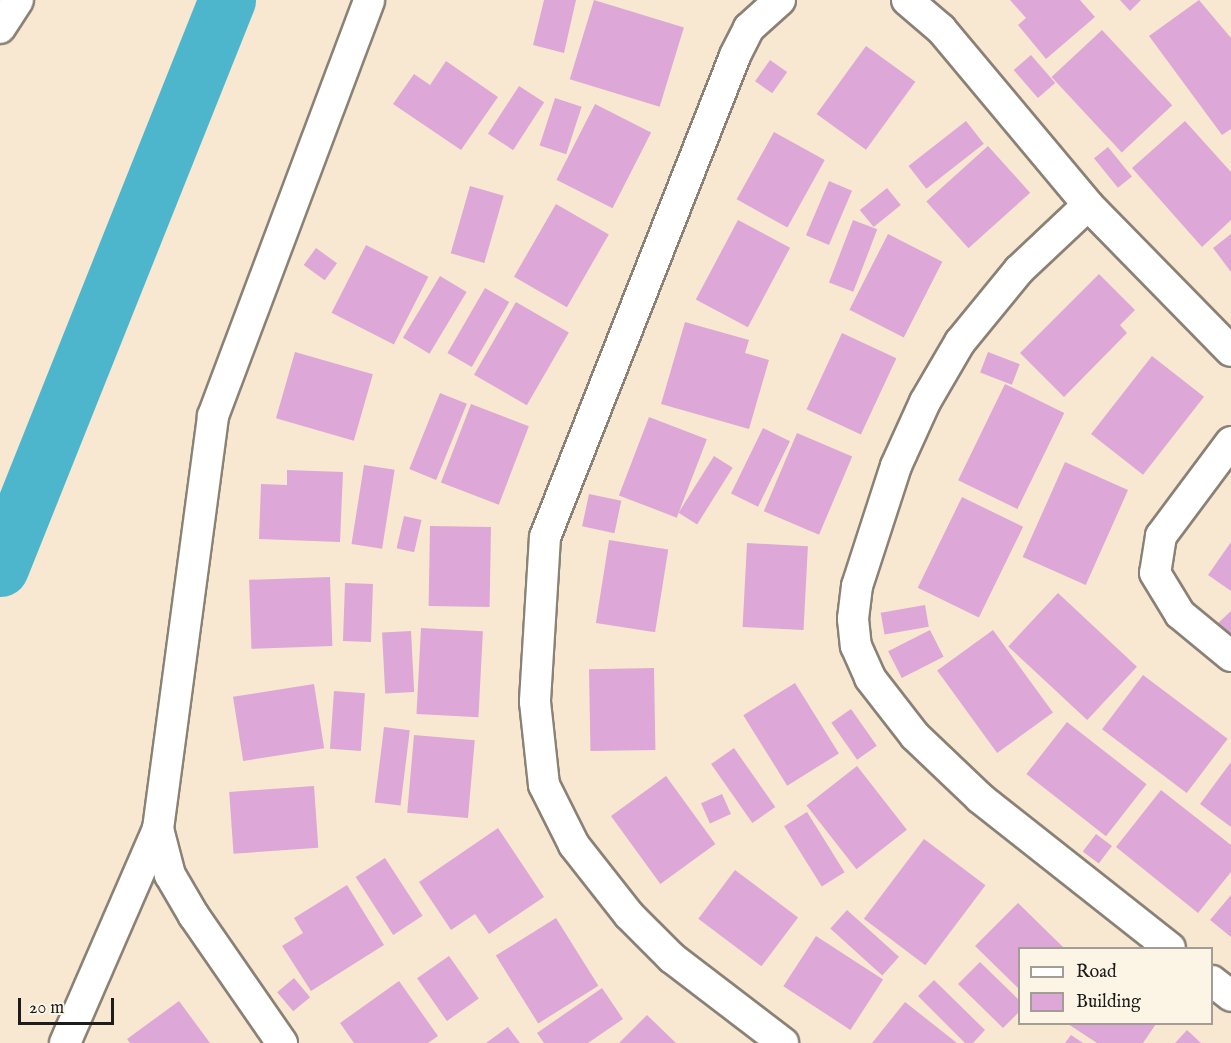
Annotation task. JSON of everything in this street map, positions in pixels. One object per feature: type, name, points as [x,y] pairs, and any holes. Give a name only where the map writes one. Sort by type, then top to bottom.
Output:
[{"type":"street","points":[[0,28],[18,0]]},
{"type":"street","points":[[65,1043],[158,829],[213,416],[369,0]]},
{"type":"street","points":[[780,0],[749,28],[735,56],[545,537],[535,702],[543,785],[574,845],[629,915],[672,958],[783,1043]]},
{"type":"street","points":[[907,0],[941,29],[1088,205],[1231,351]]},
{"type":"street","points":[[1088,205],[1019,270],[960,342],[931,392],[896,466],[857,586],[853,619],[856,646],[870,678],[915,735],[980,798],[1169,947]]},
{"type":"street","points":[[1231,442],[1161,536],[1155,573],[1180,614],[1231,656]]},
{"type":"street","points":[[158,829],[170,875],[188,906],[282,1043]]},
{"type":"street","points":[[1213,982],[1231,996]]},
{"type":"building","points":[[544,0],[576,0],[564,53],[533,45]]},
{"type":"building","points":[[594,0],[684,27],[660,107],[570,79]]},
{"type":"building","points":[[1010,0],[1080,0],[1095,17],[1046,59],[1018,25],[1026,18]]},
{"type":"building","points":[[1120,0],[1141,0],[1130,11]]},
{"type":"building","points":[[1199,0],[1231,38],[1231,129],[1222,135],[1149,36]]},
{"type":"building","points":[[1102,30],[1172,105],[1122,152],[1052,77]]},
{"type":"building","points":[[866,46],[915,82],[866,150],[817,114]]},
{"type":"building","points":[[1031,55],[1055,83],[1038,98],[1014,70]]},
{"type":"building","points":[[770,60],[787,72],[772,93],[755,81]]},
{"type":"building","points":[[446,61],[498,97],[461,150],[393,104],[414,74],[430,85]]},
{"type":"building","points":[[519,86],[544,102],[513,150],[488,134]]},
{"type":"building","points":[[555,98],[582,107],[566,154],[540,146]]},
{"type":"building","points":[[595,104],[651,133],[613,208],[556,180]]},
{"type":"building","points":[[966,121],[984,144],[926,189],[908,166]]},
{"type":"building","points":[[1185,121],[1231,172],[1231,220],[1202,247],[1132,168]]},
{"type":"building","points":[[774,132],[825,160],[787,227],[737,199]]},
{"type":"building","points":[[988,146],[1030,193],[968,248],[926,202]]},
{"type":"building","points":[[1108,147],[1132,177],[1118,188],[1094,158]]},
{"type":"building","points":[[829,181],[852,191],[829,245],[806,235]]},
{"type":"building","points":[[470,186],[504,196],[484,263],[451,253]]},
{"type":"building","points":[[887,188],[901,205],[874,227],[860,210]]},
{"type":"building","points":[[556,204],[609,234],[567,307],[514,277]]},
{"type":"building","points":[[738,220],[790,248],[748,327],[696,299]]},
{"type":"building","points":[[853,220],[877,229],[853,292],[829,283]]},
{"type":"building","points":[[888,234],[942,262],[904,337],[849,310]]},
{"type":"building","points":[[1231,234],[1231,272],[1213,248]]},
{"type":"building","points":[[366,245],[428,277],[394,344],[331,313]]},
{"type":"building","points":[[316,248],[337,263],[325,280],[304,265]]},
{"type":"building","points":[[1099,274],[1135,310],[1120,325],[1127,333],[1064,397],[1020,353]]},
{"type":"building","points":[[440,276],[467,292],[429,354],[403,338]]},
{"type":"building","points":[[485,288],[509,302],[472,367],[448,353]]},
{"type":"building","points":[[516,302],[569,332],[527,405],[474,375]]},
{"type":"building","points":[[685,322],[749,340],[745,353],[769,360],[749,429],[661,404]]},
{"type":"building","points":[[842,333],[896,358],[861,434],[807,409]]},
{"type":"building","points":[[295,352],[373,374],[354,441],[276,418]]},
{"type":"building","points":[[988,352],[1020,364],[1012,385],[980,373]]},
{"type":"building","points":[[1152,356],[1204,397],[1143,475],[1091,434]]},
{"type":"building","points":[[1005,384],[1064,413],[1017,509],[958,480]]},
{"type":"building","points":[[440,393],[467,404],[436,480],[409,469]]},
{"type":"building","points":[[471,404],[529,426],[499,505],[441,482]]},
{"type":"building","points":[[649,417],[707,439],[677,518],[619,495]]},
{"type":"building","points":[[763,428],[790,441],[758,507],[731,494]]},
{"type":"building","points":[[797,433],[852,456],[819,535],[764,511]]},
{"type":"building","points":[[714,456],[733,468],[697,524],[678,513]]},
{"type":"building","points":[[1065,462],[1128,490],[1086,585],[1023,557]]},
{"type":"building","points":[[364,465],[395,470],[382,549],[351,544]]},
{"type":"building","points":[[287,470],[343,472],[340,542],[259,539],[261,484],[287,485]]},
{"type":"building","points":[[589,494],[621,501],[614,533],[582,526]]},
{"type":"building","points":[[962,497],[1023,527],[979,618],[918,588]]},
{"type":"building","points":[[404,516],[422,520],[414,552],[397,548]]},
{"type":"building","points":[[430,526],[491,527],[490,607],[429,606]]},
{"type":"building","points":[[609,540],[668,549],[655,632],[596,623]]},
{"type":"building","points":[[1231,542],[1231,591],[1208,575]]},
{"type":"building","points":[[747,543],[808,546],[804,630],[743,627]]},
{"type":"building","points":[[330,577],[332,646],[251,649],[249,580]]},
{"type":"building","points":[[345,583],[373,584],[371,642],[343,641]]},
{"type":"building","points":[[1058,593],[1137,667],[1087,720],[1008,646]]},
{"type":"building","points":[[925,605],[929,627],[885,634],[881,613]]},
{"type":"building","points":[[1231,611],[1231,641],[1216,625]]},
{"type":"building","points":[[421,628],[483,631],[478,717],[416,714]]},
{"type":"building","points":[[930,630],[944,657],[902,678],[888,651]]},
{"type":"building","points":[[993,630],[1053,713],[997,753],[937,671]]},
{"type":"building","points":[[411,631],[414,692],[385,693],[382,633]]},
{"type":"building","points":[[654,668],[655,750],[590,751],[589,669]]},
{"type":"building","points":[[1143,675],[1228,739],[1187,793],[1102,729]]},
{"type":"building","points":[[795,683],[839,753],[787,786],[743,715]]},
{"type":"building","points":[[314,684],[324,748],[243,761],[233,697]]},
{"type":"building","points":[[334,691],[365,693],[361,751],[330,749]]},
{"type":"building","points":[[851,709],[877,746],[857,760],[831,723]]},
{"type":"building","points":[[1067,722],[1147,784],[1106,836],[1026,774]]},
{"type":"building","points":[[384,727],[410,730],[401,806],[375,802]]},
{"type":"building","points":[[414,735],[475,740],[468,818],[407,813]]},
{"type":"building","points":[[734,748],[775,807],[752,823],[711,764]]},
{"type":"building","points":[[1231,762],[1231,827],[1200,804]]},
{"type":"building","points":[[857,766],[907,830],[856,869],[807,805]]},
{"type":"building","points":[[666,776],[715,844],[660,884],[611,816]]},
{"type":"building","points":[[314,786],[318,848],[234,854],[229,792]]},
{"type":"building","points":[[1161,790],[1231,845],[1231,872],[1198,913],[1116,847]]},
{"type":"building","points":[[722,794],[731,814],[710,823],[701,803]]},
{"type":"building","points":[[807,812],[845,872],[822,887],[784,826]]},
{"type":"building","points":[[498,828],[544,897],[489,934],[475,914],[451,930],[419,882]]},
{"type":"building","points":[[1096,834],[1112,846],[1099,864],[1083,852]]},
{"type":"building","points":[[924,839],[985,885],[925,965],[864,919]]},
{"type":"building","points":[[385,858],[423,916],[393,935],[356,877]]},
{"type":"building","points":[[735,870],[798,918],[761,966],[698,919]]},
{"type":"building","points":[[347,885],[384,945],[311,991],[282,946],[303,933],[294,918]]},
{"type":"building","points":[[1231,895],[1231,937],[1210,920]]},
{"type":"building","points":[[1018,903],[1063,947],[1018,947],[1018,988],[975,946]]},
{"type":"building","points":[[847,910],[899,957],[882,975],[830,929]]},
{"type":"building","points":[[556,918],[598,986],[538,1023],[496,956]]},
{"type":"building","points":[[816,936],[883,980],[850,1030],[783,986]]},
{"type":"building","points":[[449,956],[479,999],[447,1021],[417,978]]},
{"type":"building","points":[[980,962],[1018,999],[1018,1013],[1003,1028],[958,984]]},
{"type":"building","points":[[294,978],[310,997],[293,1011],[277,992]]},
{"type":"building","points":[[934,980],[985,1030],[973,1043],[965,1043],[918,996]]},
{"type":"building","points":[[399,981],[438,1036],[428,1043],[354,1043],[340,1023]]},
{"type":"building","points":[[602,988],[623,1019],[588,1043],[544,1043],[537,1033]]},
{"type":"building","points":[[179,1001],[210,1043],[130,1043],[127,1039]]},
{"type":"building","points":[[905,1002],[957,1043],[872,1043]]},
{"type":"building","points":[[647,1015],[676,1043],[619,1043]]},
{"type":"building","points":[[1070,1025],[1155,1025],[1143,1043],[1097,1043]]},
{"type":"building","points":[[508,1027],[520,1043],[486,1043]]},
{"type":"building","points":[[1187,1030],[1201,1043],[1175,1043]]},
{"type":"building","points":[[1071,1035],[1083,1043],[1065,1043]]},
{"type":"waterway","points":[[0,568],[227,0]]}]
